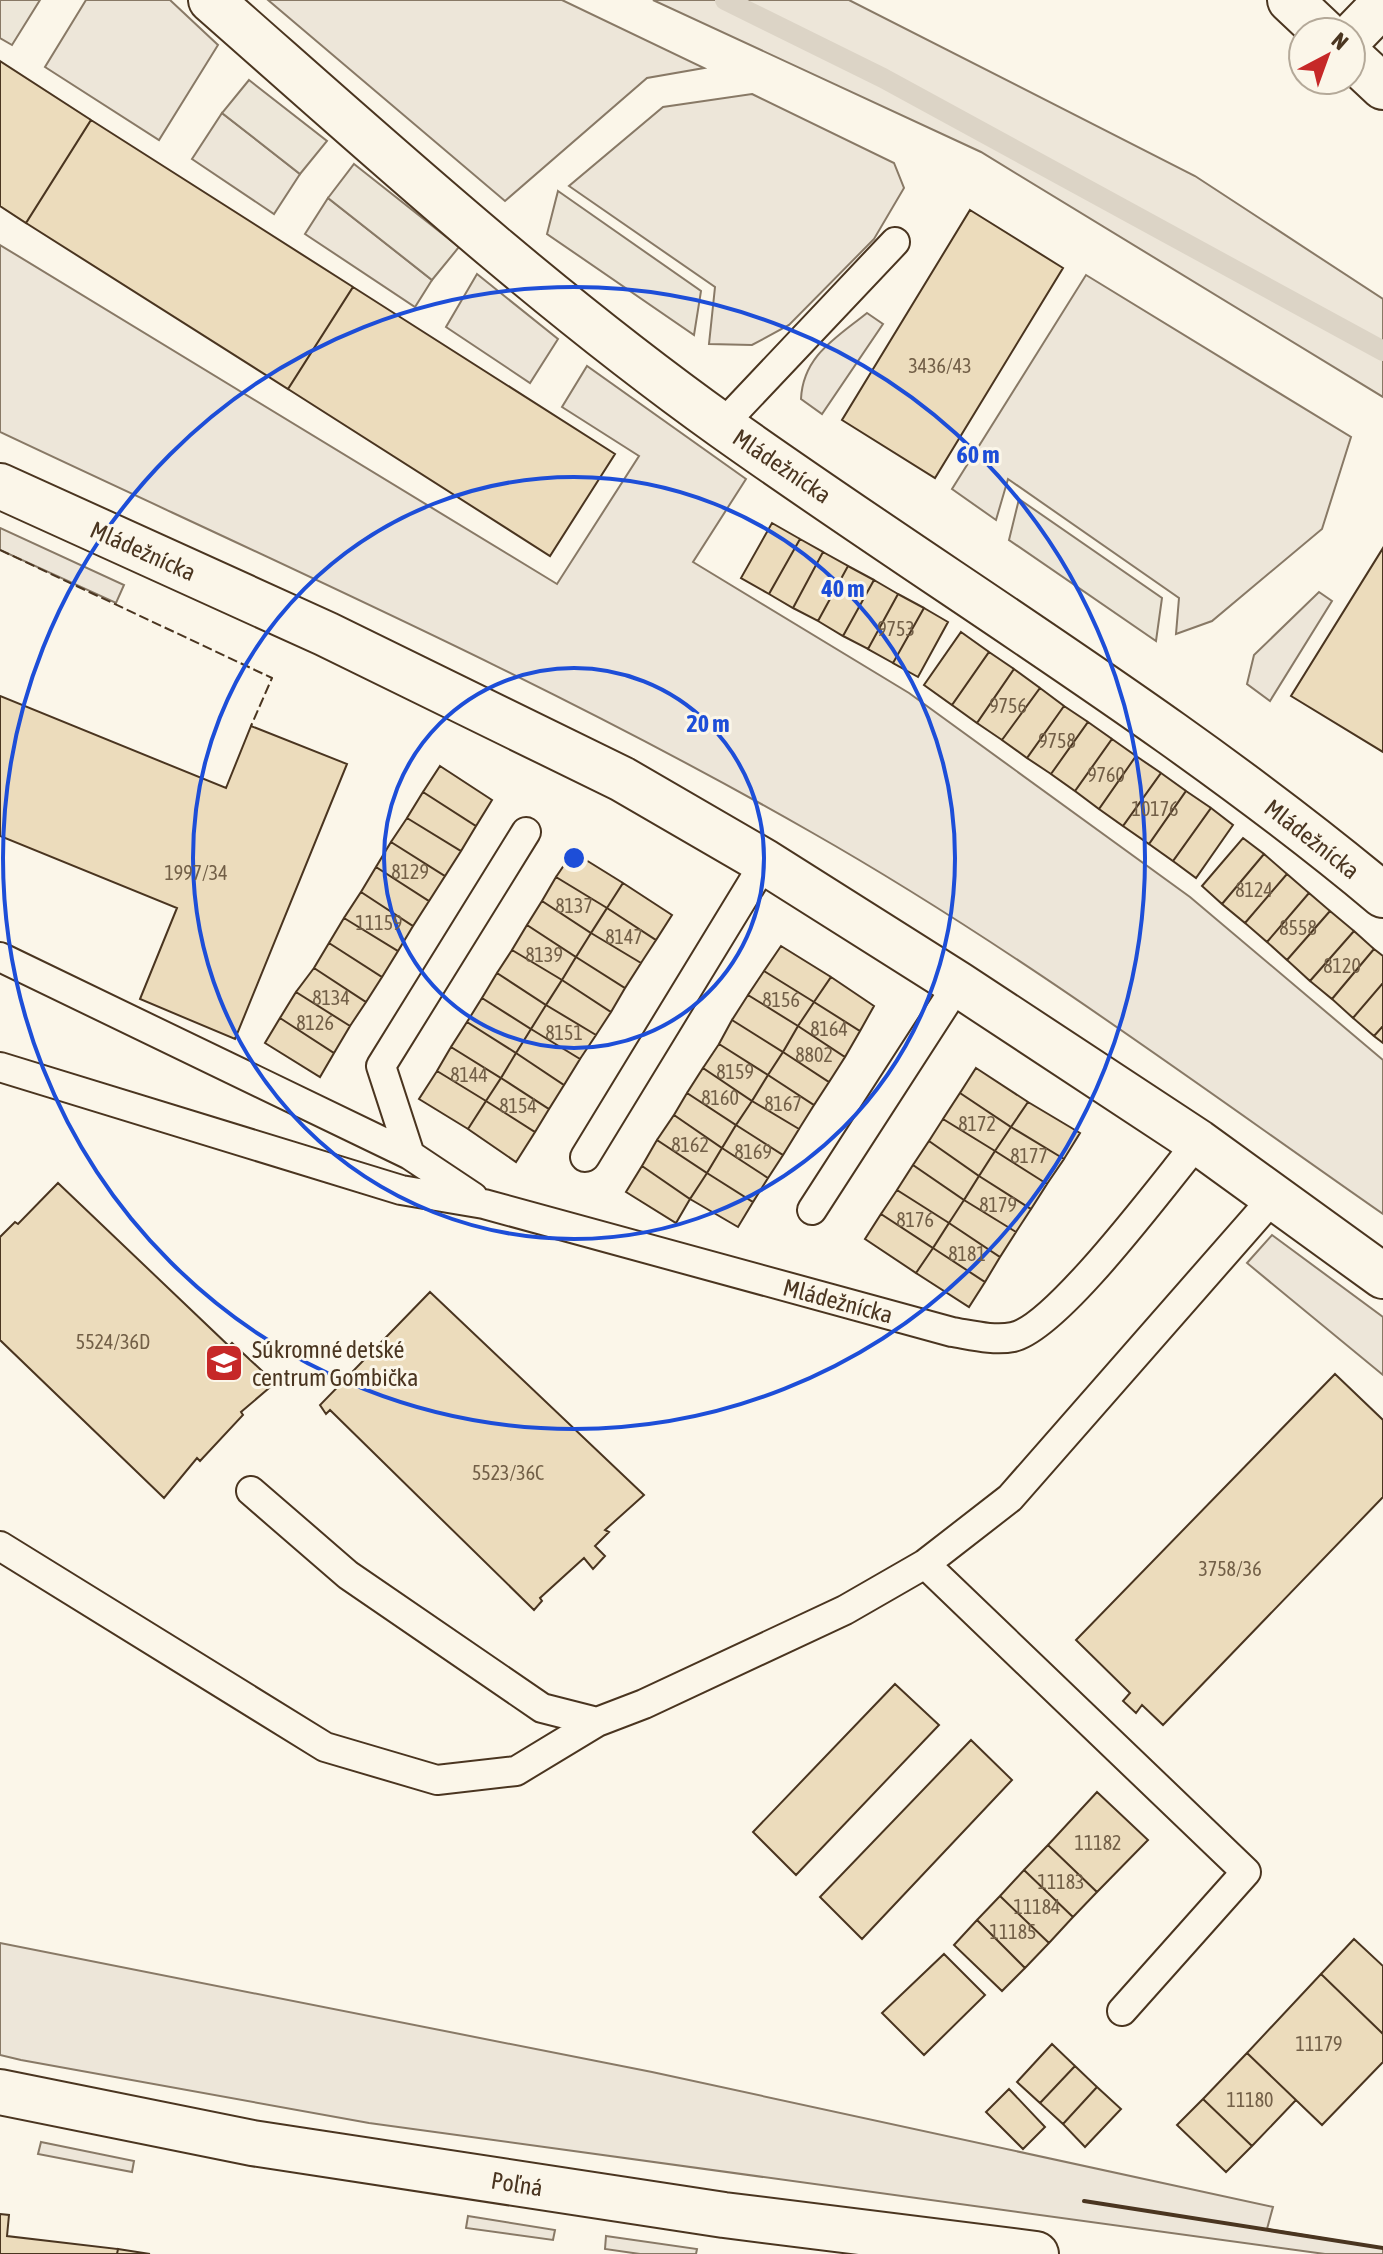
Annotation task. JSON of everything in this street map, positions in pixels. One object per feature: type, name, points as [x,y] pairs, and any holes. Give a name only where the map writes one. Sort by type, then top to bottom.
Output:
[{"type":"street","name":"Mládežnícka","points":[[211,0],[483,240],[722,425],[1144,712],[1383,895]]},
{"type":"street","points":[[1290,0],[1307,16]]},
{"type":"street","points":[[1367,20],[1383,4]]},
{"type":"street","points":[[1367,72],[1383,87]]},
{"type":"street","name":"Mládežnícka","points":[[0,486],[326,634],[608,772],[765,862],[958,984],[1198,1142],[1383,1276]]},
{"type":"street","name":"Poľná","points":[[0,2092],[252,2143],[724,2215],[1036,2254]]},
{"type":"lane","points":[[722,425],[895,242]]},
{"type":"lane","points":[[410,1155],[381,1066],[526,832]]},
{"type":"lane","points":[[585,1157],[765,862]]},
{"type":"lane","points":[[0,957],[410,1155],[484,1204]]},
{"type":"lane","points":[[812,1210],[958,984]]},
{"type":"lane","name":"Mládežnícka","points":[[0,1067],[401,1190],[484,1204],[952,1332],[1013,1337],[1031,1331],[1060,1308],[1198,1142]]},
{"type":"lane","points":[[0,1546],[325,1747],[437,1780],[516,1771],[597,1722],[644,1704],[845,1610],[925,1564],[1010,1498],[1274,1197]]},
{"type":"lane","points":[[251,1491],[348,1575],[542,1708],[597,1722]]},
{"type":"lane","points":[[925,1564],[1246,1872],[1122,2011]]},
{"type":"shaded area","points":[[0,0],[40,0],[12,45],[0,38]]},
{"type":"shaded area","points":[[86,0],[170,0],[218,45],[159,140],[45,67]]},
{"type":"shaded area","points":[[268,0],[562,0],[704,68],[647,78],[505,201]]},
{"type":"shaded area","points":[[653,0],[849,0],[1195,176],[1383,299],[1383,397],[981,152]]},
{"type":"shaded area","points":[[249,80],[327,141],[300,174],[222,113]]},
{"type":"shaded area","points":[[752,94],[894,163],[904,188],[874,239],[789,325],[752,345],[709,344],[715,287],[569,186],[663,107]]},
{"type":"shaded area","points":[[222,113],[300,174],[274,214],[192,159]]},
{"type":"shaded area","points":[[354,164],[459,247],[432,280],[328,198]]},
{"type":"shaded area","points":[[558,191],[701,291],[694,335],[547,234]]},
{"type":"shaded area","points":[[328,198],[432,280],[415,307],[305,234]]},
{"type":"shaded area","points":[[0,245],[557,584],[639,456],[562,407],[587,366],[746,479],[693,562],[909,693],[1190,897],[1383,1060],[1383,1214],[1030,968],[885,875],[811,832],[612,724],[511,674],[0,432]]},
{"type":"shaded area","points":[[477,274],[558,339],[530,383],[446,327]]},
{"type":"shaded area","points":[[1086,275],[1351,437],[1322,529],[1212,621],[1176,634],[1179,598],[1008,479],[996,520],[952,489]]},
{"type":"shaded area","points":[[867,313],[883,324],[822,414],[801,399],[808,371],[823,349]]},
{"type":"shaded area","points":[[1019,499],[1162,598],[1156,641],[1009,540]]},
{"type":"shaded area","points":[[0,528],[124,585],[116,603],[0,550]]},
{"type":"shaded area","points":[[1319,592],[1332,601],[1270,701],[1247,684],[1254,655]]},
{"type":"shaded area","points":[[1272,1235],[1383,1317],[1383,1375],[1247,1263]]},
{"type":"shaded area","points":[[0,1943],[652,2072],[1273,2207],[1267,2229],[1383,2248],[1383,2254],[1325,2254],[369,2123],[21,2060],[0,2055]]},
{"type":"shaded area","points":[[41,2142],[134,2161],[132,2172],[38,2154]]},
{"type":"shaded area","points":[[468,2216],[555,2230],[553,2240],[466,2228]]},
{"type":"shaded area","points":[[606,2236],[697,2249],[696,2254],[640,2254],[605,2249]]},
{"type":"building","points":[[0,61],[91,120],[26,223],[0,206]]},
{"type":"building","points":[[91,120],[353,287],[288,389],[26,223]]},
{"type":"building","points":[[970,210],[1063,268],[935,478],[842,420]]},
{"type":"building","points":[[353,287],[615,454],[550,556],[288,389]]},
{"type":"building","points":[[772,523],[800,539],[769,594],[741,578]]},
{"type":"building","points":[[800,539],[823,552],[793,608],[769,594]]},
{"type":"building","points":[[1383,548],[1383,752],[1291,696]]},
{"type":"building","points":[[823,552],[848,566],[818,621],[793,608]]},
{"type":"building","points":[[848,566],[874,580],[843,636],[818,621]]},
{"type":"building","points":[[874,580],[898,594],[868,649],[843,636]]},
{"type":"building","points":[[898,594],[924,608],[893,663],[868,649]]},
{"type":"building","points":[[924,608],[948,622],[918,677],[893,663]]},
{"type":"building","points":[[961,632],[989,652],[952,705],[924,685]]},
{"type":"building","points":[[989,652],[1014,669],[977,723],[952,705]]},
{"type":"building","points":[[1014,669],[1040,688],[1002,740],[977,723]]},
{"type":"building","points":[[1040,688],[1064,706],[1027,758],[1002,740]]},
{"type":"building","points":[[0,696],[226,788],[251,726],[347,764],[235,1039],[140,999],[177,908],[0,836]]},
{"type":"building","points":[[1064,706],[1088,722],[1051,774],[1027,758]]},
{"type":"building","points":[[1088,722],[1112,739],[1075,791],[1051,774]]},
{"type":"building","points":[[1112,739],[1136,756],[1099,809],[1075,791]]},
{"type":"building","points":[[1136,756],[1161,773],[1123,826],[1099,809]]},
{"type":"building","points":[[440,766],[492,800],[476,826],[423,792]]},
{"type":"building","points":[[1161,773],[1186,791],[1149,844],[1123,826]]},
{"type":"building","points":[[1186,791],[1211,808],[1173,861],[1149,844]]},
{"type":"building","points":[[423,792],[476,826],[461,851],[407,818]]},
{"type":"building","points":[[1211,808],[1233,825],[1196,878],[1173,861]]},
{"type":"building","points":[[407,818],[461,851],[445,876],[391,842]]},
{"type":"building","points":[[1243,838],[1264,854],[1222,904],[1202,886]]},
{"type":"building","points":[[391,842],[445,876],[429,901],[376,867]]},
{"type":"building","points":[[573,852],[623,883],[607,908],[556,877]]},
{"type":"building","points":[[1264,854],[1287,874],[1245,923],[1222,904]]},
{"type":"building","points":[[376,867],[429,901],[413,926],[361,892]]},
{"type":"building","points":[[1287,874],[1309,893],[1267,942],[1245,923]]},
{"type":"building","points":[[556,877],[607,908],[591,933],[542,901]]},
{"type":"building","points":[[623,883],[672,915],[656,940],[607,908]]},
{"type":"building","points":[[361,892],[413,926],[398,951],[344,918]]},
{"type":"building","points":[[1309,893],[1330,911],[1287,960],[1267,942]]},
{"type":"building","points":[[542,901],[591,933],[576,957],[527,925]]},
{"type":"building","points":[[607,908],[656,940],[641,963],[591,933]]},
{"type":"building","points":[[1330,911],[1354,931],[1310,981],[1287,960]]},
{"type":"building","points":[[344,918],[398,951],[382,977],[329,943]]},
{"type":"building","points":[[527,925],[576,957],[562,980],[512,950]]},
{"type":"building","points":[[1354,931],[1374,949],[1332,999],[1310,981]]},
{"type":"building","points":[[591,933],[641,963],[625,988],[576,957]]},
{"type":"building","points":[[329,943],[382,977],[366,1002],[314,968]]},
{"type":"building","points":[[781,946],[831,977],[814,1002],[764,971]]},
{"type":"building","points":[[1374,949],[1383,956],[1383,983],[1353,1018],[1332,999]]},
{"type":"building","points":[[512,950],[562,980],[546,1005],[497,973]]},
{"type":"building","points":[[576,957],[625,988],[611,1012],[562,980]]},
{"type":"building","points":[[314,968],[366,1002],[350,1026],[296,992]]},
{"type":"building","points":[[764,971],[814,1002],[798,1026],[748,995]]},
{"type":"building","points":[[497,973],[546,1005],[531,1029],[482,998]]},
{"type":"building","points":[[831,977],[874,1006],[860,1031],[814,1002]]},
{"type":"building","points":[[562,980],[611,1012],[596,1035],[546,1005]]},
{"type":"building","points":[[1383,983],[1383,1026],[1374,1036],[1353,1018]]},
{"type":"building","points":[[296,992],[350,1026],[334,1053],[280,1018]]},
{"type":"building","points":[[748,995],[798,1026],[783,1052],[732,1020]]},
{"type":"building","points":[[482,998],[531,1029],[516,1053],[467,1022]]},
{"type":"building","points":[[814,1002],[860,1031],[845,1057],[798,1026]]},
{"type":"building","points":[[546,1005],[596,1035],[580,1059],[531,1029]]},
{"type":"building","points":[[280,1018],[334,1053],[320,1077],[265,1043]]},
{"type":"building","points":[[732,1020],[783,1052],[768,1075],[719,1044]]},
{"type":"building","points":[[467,1022],[516,1053],[501,1078],[451,1047]]},
{"type":"building","points":[[798,1026],[845,1057],[829,1082],[783,1052]]},
{"type":"building","points":[[1383,1026],[1383,1043],[1374,1036]]},
{"type":"building","points":[[531,1029],[580,1059],[564,1085],[516,1053]]},
{"type":"building","points":[[719,1044],[768,1075],[752,1101],[703,1068]]},
{"type":"building","points":[[451,1047],[501,1078],[486,1101],[437,1071]]},
{"type":"building","points":[[783,1052],[829,1082],[814,1105],[768,1075]]},
{"type":"building","points":[[516,1053],[564,1085],[549,1109],[501,1078]]},
{"type":"building","points":[[703,1068],[752,1101],[736,1125],[687,1093]]},
{"type":"building","points":[[976,1068],[1028,1102],[1011,1127],[960,1093]]},
{"type":"building","points":[[437,1071],[486,1101],[468,1129],[419,1099]]},
{"type":"building","points":[[768,1075],[814,1105],[799,1129],[752,1101]]},
{"type":"building","points":[[501,1078],[549,1109],[535,1132],[486,1101]]},
{"type":"building","points":[[687,1093],[736,1125],[722,1148],[674,1115]]},
{"type":"building","points":[[960,1093],[1011,1127],[995,1151],[943,1119]]},
{"type":"building","points":[[486,1101],[535,1132],[516,1162],[468,1129]]},
{"type":"building","points":[[752,1101],[799,1129],[783,1155],[736,1125]]},
{"type":"building","points":[[1028,1102],[1080,1133],[1064,1159],[1011,1127]]},
{"type":"building","points":[[674,1115],[722,1148],[707,1173],[657,1140]]},
{"type":"building","points":[[943,1119],[995,1151],[979,1176],[929,1141]]},
{"type":"building","points":[[736,1125],[783,1155],[768,1178],[722,1148]]},
{"type":"building","points":[[1011,1127],[1064,1159],[1047,1184],[995,1151]]},
{"type":"building","points":[[657,1140],[707,1173],[690,1199],[642,1166]]},
{"type":"building","points":[[929,1141],[979,1176],[964,1200],[913,1165]]},
{"type":"building","points":[[722,1148],[768,1178],[753,1202],[707,1173]]},
{"type":"building","points":[[995,1151],[1047,1184],[1031,1209],[979,1176]]},
{"type":"building","points":[[913,1165],[964,1200],[949,1223],[897,1190]]},
{"type":"building","points":[[642,1166],[690,1199],[676,1223],[626,1192]]},
{"type":"building","points":[[707,1173],[753,1202],[738,1227],[690,1199]]},
{"type":"building","points":[[979,1176],[1031,1209],[1016,1232],[964,1200]]},
{"type":"building","points":[[58,1183],[229,1346],[232,1343],[275,1383],[241,1412],[243,1415],[200,1461],[197,1458],[164,1498],[0,1340],[0,1237],[15,1222],[18,1224]]},
{"type":"building","points":[[897,1190],[949,1223],[933,1248],[881,1214]]},
{"type":"building","points":[[964,1200],[1016,1232],[1000,1257],[949,1223]]},
{"type":"building","points":[[881,1214],[933,1248],[916,1273],[865,1239]]},
{"type":"building","points":[[949,1223],[1000,1257],[985,1282],[933,1248]]},
{"type":"building","points":[[933,1248],[985,1282],[969,1307],[916,1273]]},
{"type":"building","points":[[430,1292],[644,1495],[605,1530],[609,1532],[595,1546],[605,1556],[593,1569],[584,1558],[540,1598],[542,1601],[534,1610],[330,1410],[326,1414],[320,1405]]},
{"type":"building","points":[[1335,1374],[1383,1420],[1383,1497],[1163,1725],[1142,1705],[1136,1713],[1123,1701],[1130,1693],[1076,1640]]},
{"type":"building","points":[[895,1684],[939,1725],[796,1875],[753,1832]]},
{"type":"building","points":[[971,1740],[1012,1780],[862,1939],[820,1897]]},
{"type":"building","points":[[1097,1792],[1148,1840],[1097,1892],[1048,1845]]},
{"type":"building","points":[[1048,1845],[1097,1892],[1073,1917],[1024,1870]]},
{"type":"building","points":[[1024,1870],[1073,1917],[1049,1943],[1000,1896]]},
{"type":"building","points":[[1000,1896],[1049,1943],[1025,1968],[977,1920]]},
{"type":"building","points":[[977,1920],[1025,1968],[1002,1991],[954,1945]]},
{"type":"building","points":[[1354,1939],[1383,1966],[1383,2034],[1321,1974]]},
{"type":"building","points":[[944,1954],[985,1995],[924,2055],[882,2013]]},
{"type":"building","points":[[1321,1974],[1383,2034],[1383,2062],[1322,2125],[1247,2053]]},
{"type":"building","points":[[1052,2044],[1075,2066],[1040,2103],[1017,2082]]},
{"type":"building","points":[[1247,2053],[1296,2100],[1252,2146],[1203,2099]]},
{"type":"building","points":[[1075,2066],[1097,2087],[1063,2124],[1040,2103]]},
{"type":"building","points":[[1097,2087],[1121,2109],[1085,2147],[1063,2124]]},
{"type":"building","points":[[1009,2089],[1045,2127],[1023,2149],[986,2112]]},
{"type":"building","points":[[1203,2099],[1252,2146],[1226,2172],[1177,2125]]},
{"type":"building","points":[[0,2214],[9,2215],[7,2236],[118,2249],[117,2254],[0,2254]]},
{"type":"building","points":[[118,2249],[150,2254],[117,2254]]},
{"type":"waterway","points":[[725,0],[883,78],[1383,351]]},
{"type":"fence","points":[[0,550],[272,678],[251,726]]},
{"type":"wall","points":[[1084,2201],[1383,2248]]},
{"type":"place","name":"Súkromné detské centrum Gombička","points":[[224,1363]]}]
